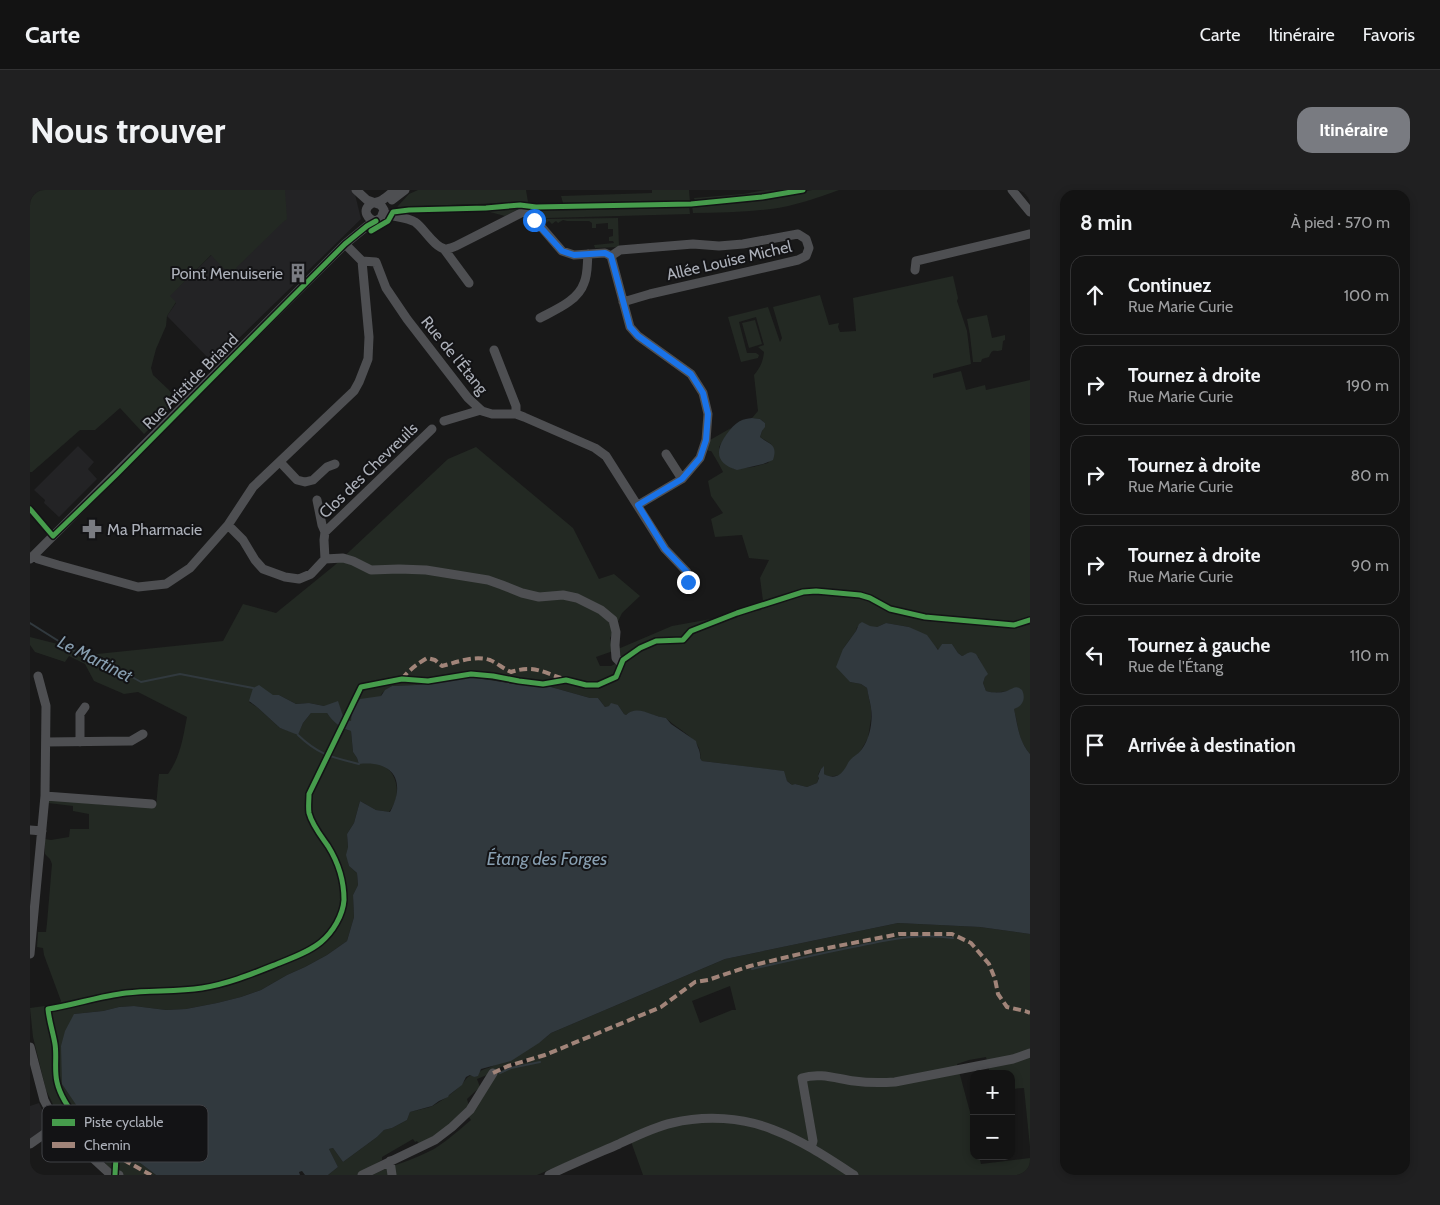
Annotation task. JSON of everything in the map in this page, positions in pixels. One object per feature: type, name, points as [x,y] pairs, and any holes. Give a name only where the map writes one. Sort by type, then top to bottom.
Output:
[{"type":"street","points":[[356,190],[363,197],[381,205],[381,216]]},
{"type":"street","points":[[356,190],[370,219],[387,215],[406,218],[420,226],[444,249],[469,283]]},
{"type":"street","points":[[366,213],[368,206],[382,200],[395,190]]},
{"type":"street","name":"Rue Aristide Briand","points":[[32,557],[346,244],[381,216],[391,200],[405,190]]},
{"type":"street","points":[[1012,190],[1030,212]]},
{"type":"street","points":[[444,249],[456,246],[526,212],[530,214],[562,251],[574,255],[605,253],[611,256],[630,327],[638,336],[691,374],[703,393],[708,414],[706,440],[700,458],[682,479],[638,505]]},
{"type":"street","name":"Rue Aristide Briand","points":[[346,244],[359,228],[366,213]]},
{"type":"street","name":"Allée Louise Michel","points":[[611,256],[620,250],[693,244],[719,246],[743,244],[798,234],[806,239],[809,248],[806,256],[798,260],[623,302]]},
{"type":"street","points":[[915,270],[916,261],[1030,234]]},
{"type":"street","points":[[32,557],[138,587],[166,584],[190,568],[228,525],[253,487],[354,391],[359,382],[368,358],[362,261],[346,244]]},
{"type":"street","points":[[540,318],[565,304],[580,291],[587,271],[588,254]]},
{"type":"street","name":"Rue de l'Étang","points":[[362,261],[376,262],[386,288],[407,319],[468,398],[481,410],[492,414],[516,414],[595,448],[606,456],[665,549],[687,572],[688,582]]},
{"type":"street","points":[[494,350],[516,406],[516,414]]},
{"type":"street","points":[[444,421],[481,410]]},
{"type":"street","name":"Clos des Chevreuils","points":[[325,532],[432,429]]},
{"type":"street","points":[[666,454],[682,479]]},
{"type":"street","points":[[280,462],[297,480],[305,482],[313,480],[327,467],[335,464]]},
{"type":"street","name":"Clos des Chevreuils","points":[[317,500],[325,532],[325,559]]},
{"type":"street","points":[[228,525],[243,540],[254,560],[263,569],[285,577],[299,579],[311,574],[325,559],[343,558],[353,560],[371,570],[426,570],[488,580],[522,593],[539,597],[563,595],[577,598],[601,610],[613,620],[616,632],[615,645],[619,660]]},
{"type":"street","points":[[30,954],[45,796],[46,706],[38,676]]},
{"type":"street","points":[[80,742],[80,714],[85,707]]},
{"type":"street","points":[[46,742],[131,741],[143,734]]},
{"type":"street","points":[[45,796],[152,804]]},
{"type":"street","points":[[30,830],[42,831]]},
{"type":"street","points":[[30,1047],[47,1105]]},
{"type":"street","points":[[811,1148],[813,1140],[802,1078],[820,1076],[856,1082],[895,1082],[1013,1059],[1030,1053]]},
{"type":"street","points":[[362,1175],[436,1140],[470,1110],[493,1073]]},
{"type":"street","points":[[549,1175],[640,1134],[672,1123],[689,1120],[722,1119],[748,1122],[773,1129],[802,1142],[854,1175]]},
{"type":"street","points":[[30,1144],[42,1136]]},
{"type":"street","points":[[390,1161],[392,1175]]},
{"type":"street","points":[[99,1162],[112,1174]]},
{"type":"shaded area","points":[[30,190],[285,190],[287,219],[236,268],[238,270],[232,277],[211,255],[170,296],[176,302],[167,316],[166,326],[156,349],[151,368],[153,375],[171,393],[169,404],[172,407],[144,434],[120,408],[95,430],[80,430],[32,472],[30,472]]},
{"type":"shaded area","points":[[279,190],[354,190],[361,219],[214,364],[167,316],[176,303],[169,296]]},
{"type":"shaded area","points":[[418,190],[526,190],[528,202],[397,207],[409,194]]},
{"type":"shaded area","points":[[652,190],[689,190],[690,202],[563,203],[561,196],[652,193]]},
{"type":"shaded area","points":[[766,190],[793,190],[695,201],[694,198],[743,194]]},
{"type":"shaded area","points":[[812,190],[839,190],[780,208],[742,212],[693,213],[692,205],[762,198]]},
{"type":"shaded area","points":[[520,206],[536,209],[689,206],[690,214],[547,218],[542,221],[539,217],[522,207],[505,216],[488,210],[509,209]]},
{"type":"shaded area","points":[[618,218],[619,247],[595,248],[594,245],[614,243],[609,241],[609,237],[613,236],[613,229],[608,229],[608,223],[596,224],[596,228],[592,228],[592,223],[589,221],[563,220],[552,224],[549,221],[546,223],[544,221],[547,219]]},
{"type":"shaded area","points":[[953,276],[957,301],[967,331],[971,364],[933,374],[933,378],[961,371],[966,390],[985,385],[986,390],[1030,380],[1030,754],[1021,738],[1008,691],[994,693],[986,691],[983,683],[987,674],[978,657],[962,656],[952,644],[942,644],[939,650],[909,627],[886,623],[877,627],[857,627],[843,649],[850,682],[861,684],[867,688],[871,708],[868,738],[860,752],[848,764],[844,772],[840,775],[829,777],[824,774],[824,767],[819,772],[817,783],[807,787],[795,784],[791,786],[783,771],[702,761],[698,746],[694,740],[666,718],[640,711],[630,712],[626,715],[618,705],[605,707],[598,698],[590,698],[551,687],[471,677],[416,685],[392,686],[351,722],[324,706],[309,703],[296,704],[279,695],[249,702],[280,728],[298,734],[303,723],[311,713],[327,713],[338,724],[351,731],[353,752],[358,761],[375,763],[386,767],[394,778],[397,793],[389,812],[376,810],[360,801],[354,823],[347,834],[349,866],[357,873],[358,885],[353,895],[354,917],[347,941],[305,967],[261,990],[241,997],[186,1009],[166,1010],[134,1006],[74,1014],[80,1105],[53,1105],[46,1090],[33,1037],[30,1008],[59,1004],[61,1001],[43,948],[37,947],[38,932],[46,932],[52,864],[45,854],[45,839],[69,837],[70,829],[89,829],[89,814],[73,811],[73,806],[48,803],[52,800],[131,807],[156,807],[159,774],[168,774],[176,760],[187,717],[138,692],[124,694],[94,681],[85,664],[69,656],[65,662],[35,652],[30,645],[30,637],[97,654],[223,641],[243,604],[276,613],[335,565],[448,459],[476,447],[573,528],[599,579],[614,574],[640,596],[622,613],[610,638],[613,651],[596,657],[600,666],[611,666],[617,663],[618,649],[672,626],[761,610],[763,601],[760,578],[769,560],[749,558],[742,535],[715,537],[711,519],[723,513],[711,496],[708,481],[723,472],[711,451],[707,450],[710,440],[731,428],[719,447],[721,460],[734,469],[768,463],[774,452],[771,444],[760,437],[765,423],[760,419],[752,418],[758,411],[754,375],[761,365],[764,352],[758,347],[764,345],[756,317],[739,322],[747,353],[756,353],[759,355],[758,358],[741,362],[728,317],[768,307],[780,342],[782,338],[773,307],[820,295],[829,325],[839,323],[840,332],[856,331],[853,298]]},
{"type":"shaded area","points":[[987,315],[992,338],[1005,335],[1005,340],[1003,341],[1002,350],[993,351],[989,357],[982,359],[981,362],[973,362],[967,319]]},
{"type":"shaded area","points":[[755,320],[762,344],[749,348],[742,323]]},
{"type":"shaded area","points":[[78,446],[94,462],[88,469],[97,479],[59,517],[34,490]]},
{"type":"shaded area","points":[[898,923],[980,927],[1030,934],[1030,1147],[1024,1088],[1015,1089],[1015,1070],[989,1070],[986,1057],[957,1064],[970,1112],[970,1160],[980,1160],[981,1164],[1030,1158],[1030,1175],[643,1175],[629,1136],[537,1175],[372,1175],[426,1153],[444,1142],[471,1120],[468,1116],[493,1075],[507,1068],[530,1061],[533,1057],[501,1067],[477,1079],[480,1087],[467,1099],[469,1106],[438,1134],[419,1144],[413,1139],[382,1157],[382,1160],[357,1175],[328,1175],[338,1167],[329,1149],[333,1148],[343,1162],[384,1130],[407,1120],[410,1112],[430,1107],[441,1101],[462,1085],[467,1077],[471,1075],[474,1077],[482,1071],[524,1051],[551,1033],[725,959]],"holes":[[[730,986],[736,1010],[700,1023],[692,1001]]]},
{"type":"shaded area","points":[[39,1103],[42,1109],[42,1130],[30,1139],[30,1106]]},
{"type":"shaded area","points":[[107,1162],[139,1162],[156,1175],[116,1175],[105,1164]]},
{"type":"water","points":[[752,418],[760,419],[765,423],[760,437],[774,448],[773,460],[737,470],[731,468],[722,462],[720,458],[719,449],[721,444],[736,424]]},
{"type":"water","name":"Étang des Forges","points":[[862,622],[877,627],[886,623],[909,627],[927,635],[938,650],[942,644],[952,644],[962,656],[970,652],[976,654],[988,674],[983,683],[986,691],[1002,692],[1016,687],[1022,690],[1023,701],[1020,706],[1014,709],[1021,738],[1030,754],[1030,934],[980,927],[898,923],[725,959],[551,1033],[511,1061],[481,1069],[478,1076],[470,1075],[466,1077],[462,1085],[448,1097],[432,1106],[410,1112],[407,1120],[384,1130],[343,1162],[333,1148],[329,1149],[338,1167],[328,1175],[305,1175],[302,1171],[299,1172],[300,1175],[156,1175],[139,1162],[208,1162],[208,1105],[76,1105],[62,1084],[61,1046],[65,1031],[74,1014],[134,1006],[166,1010],[186,1009],[241,997],[261,990],[305,967],[347,941],[354,917],[353,895],[358,885],[357,873],[349,866],[346,855],[348,847],[347,834],[354,823],[360,801],[376,810],[390,812],[395,801],[397,783],[389,770],[381,766],[359,764],[353,752],[351,731],[337,724],[327,713],[311,713],[303,723],[298,735],[280,728],[249,701],[253,688],[259,685],[273,695],[279,695],[296,704],[309,703],[324,706],[338,701],[344,719],[351,721],[352,710],[360,699],[381,696],[385,690],[392,686],[416,685],[471,677],[551,687],[590,698],[598,698],[605,707],[611,703],[618,705],[626,715],[631,712],[640,711],[666,718],[671,724],[696,741],[702,761],[784,771],[787,781],[792,785],[807,787],[817,783],[818,776],[824,766],[824,774],[829,776],[833,777],[842,773],[849,761],[865,745],[869,735],[872,713],[867,688],[861,684],[850,682],[836,667],[843,649]]},
{"type":"waterway","name":"Le Martinet","points":[[30,623],[76,652],[123,672],[141,682],[180,674],[253,688]]},
{"type":"waterway","name":"Le Martinet","points":[[298,735],[319,751],[359,764]]},
{"type":"waterway","points":[[752,969],[894,939],[917,936],[953,938]]},
{"type":"waterway","points":[[500,1073],[511,1068],[540,1062]]},
{"type":"marked path","points":[[402,679],[413,667],[427,658],[435,660],[442,666],[478,658],[493,661],[511,672],[531,669],[561,678]]},
{"type":"marked path","points":[[493,1073],[508,1066],[545,1055],[661,1007],[695,982],[812,951],[899,934],[952,934],[971,943],[989,964],[998,994],[1007,1007],[1030,1013]]},
{"type":"marked path","points":[[127,1162],[151,1175]]},
{"type":"cycle path","points":[[371,231],[388,221],[393,212],[409,210],[520,205],[536,207],[691,204],[762,197],[803,190]]},
{"type":"cycle path","points":[[30,509],[53,536],[345,244],[376,221]]},
{"type":"cycle path","points":[[67,1105],[60,1093],[57,1082],[55,1044],[48,1009],[116,994],[193,989],[221,984],[249,975],[300,954],[316,946],[333,928],[343,906],[342,879],[335,859],[310,817],[309,794],[361,687],[402,679],[428,681],[471,674],[543,684],[566,680],[586,685],[598,685],[616,677],[623,660],[640,648],[656,641],[683,640],[691,631],[737,613],[803,592],[816,591],[860,595],[870,598],[890,609],[925,617],[1014,625],[1030,620]]},
{"type":"cycle path","points":[[115,1175],[116,1162]]},
{"type":"place","name":"Point Menuiserie","points":[[298,273]]},
{"type":"place","name":"Ma Pharmacie","points":[[92,529]]},
{"type":"route","points":[[534,220],[562,251],[574,255],[605,253],[611,256],[630,327],[638,336],[691,374],[703,393],[708,414],[706,440],[700,458],[682,479],[638,505],[665,549],[687,572],[688,582]]}]
